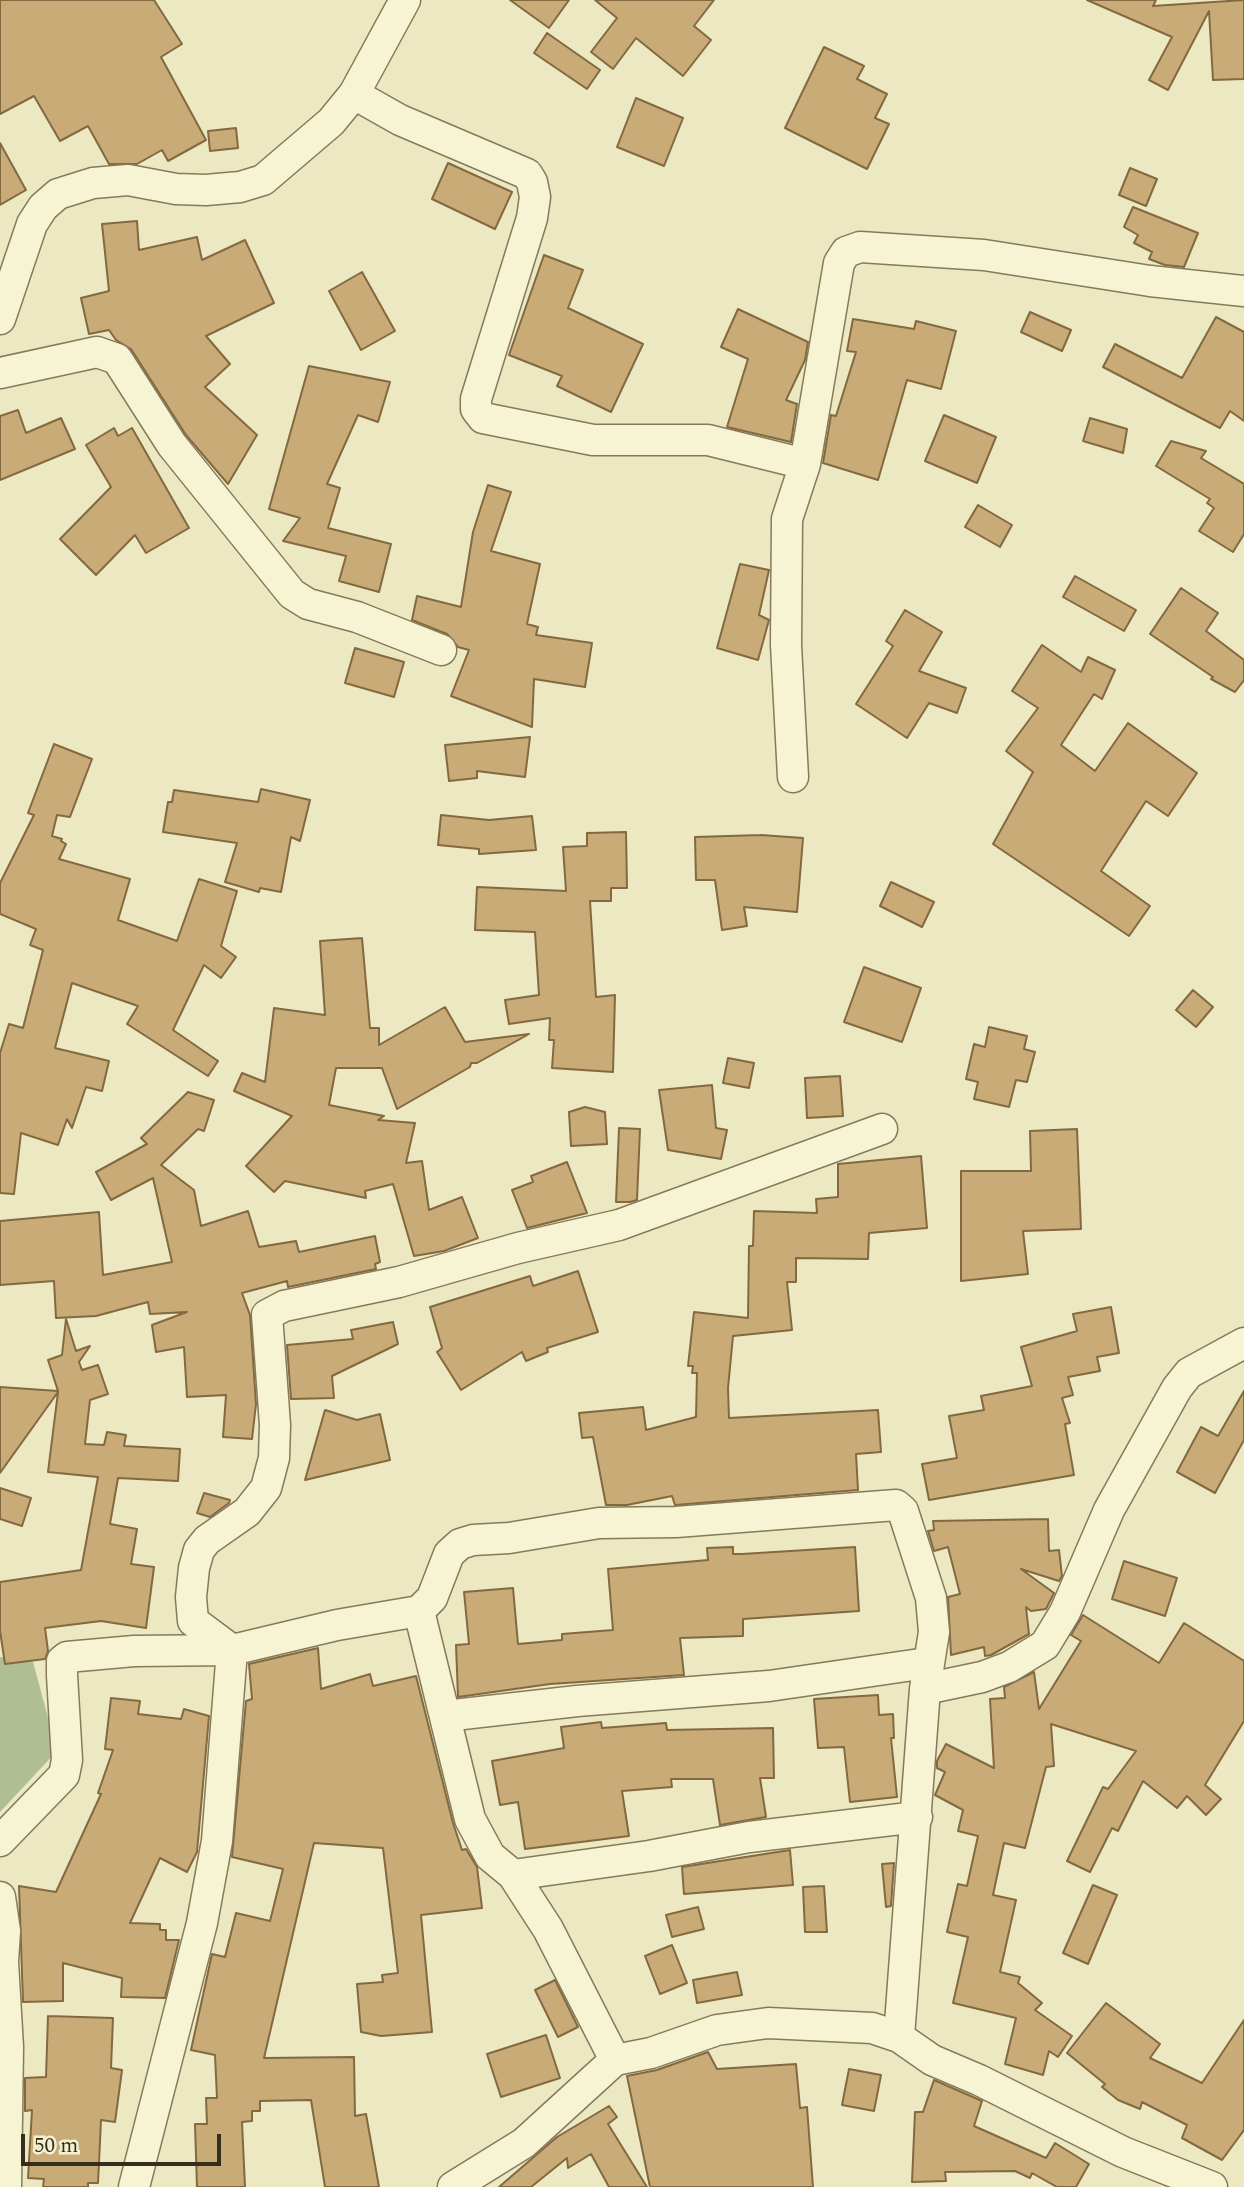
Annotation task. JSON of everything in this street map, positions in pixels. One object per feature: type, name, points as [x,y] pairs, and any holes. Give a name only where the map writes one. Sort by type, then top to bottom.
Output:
[{"type":"street","points":[[0,319],[32,224],[43,206],[58,194],[93,183],[128,180],[176,189],[252,185],[264,180],[310,142],[354,94],[405,0]]},
{"type":"street","points":[[354,94],[400,120],[527,174],[532,182],[535,197],[532,218],[476,399],[476,409],[483,418],[593,440],[708,440],[805,464]]},
{"type":"street","points":[[793,777],[786,645],[787,519],[805,464],[839,263],[853,248],[984,255],[1150,281],[1244,291]]},
{"type":"street","points":[[0,373],[97,352],[117,359],[172,445],[292,594],[308,604],[357,617],[441,650]]},
{"type":"street","points":[[232,1650],[197,1626],[191,1614],[191,1597],[199,1550],[207,1540],[247,1512],[258,1500],[271,1468],[275,1424],[267,1315],[284,1306],[399,1282],[518,1248],[619,1225],[882,1129]]},
{"type":"street","points":[[445,1716],[577,1701],[769,1686],[926,1676],[982,1677],[1009,1667],[1045,1645],[1065,1612],[1109,1510],[1177,1388],[1189,1373],[1244,1343]]},
{"type":"street","points":[[0,1841],[64,1775],[68,1760],[62,1675],[64,1659],[134,1651],[232,1650],[337,1625],[419,1611],[432,1598],[449,1554],[460,1544],[473,1540],[509,1538],[600,1523],[676,1522],[891,1504],[903,1511],[931,1598],[934,1632],[926,1676],[899,2036]]},
{"type":"street","points":[[419,1611],[470,1819],[490,1856],[513,1875],[548,1929],[615,2060]]},
{"type":"street","points":[[134,2187],[202,1923],[220,1805],[232,1650]]},
{"type":"street","points":[[513,1875],[649,1856],[749,1838],[917,1817]]},
{"type":"street","points":[[0,1897],[5,1931],[3,1962],[8,2047],[6,2187]]},
{"type":"street","points":[[453,2187],[524,2143],[615,2060],[651,2053],[717,2030],[768,2023],[872,2028],[899,2036],[932,2060],[979,2080],[1123,2152],[1212,2187]]},
{"type":"green space","points":[[0,1657],[33,1662],[57,1751],[0,1812]]},
{"type":"building","points":[[0,0],[154,0],[182,44],[161,57],[206,140],[168,161],[162,150],[137,164],[109,164],[88,126],[60,141],[34,96],[0,114]]},
{"type":"building","points":[[510,0],[569,0],[549,28]]},
{"type":"building","points":[[595,0],[714,0],[694,26],[711,40],[683,76],[636,38],[613,69],[591,52],[617,18]]},
{"type":"building","points":[[1087,0],[1156,0],[1153,6],[1244,0],[1244,79],[1213,80],[1209,11],[1168,90],[1149,80],[1172,37]]},
{"type":"building","points":[[547,33],[600,70],[587,89],[534,53]]},
{"type":"building","points":[[824,47],[864,66],[857,79],[887,94],[875,118],[889,124],[867,169],[785,128]]},
{"type":"building","points":[[636,98],[683,118],[664,166],[617,147]]},
{"type":"building","points":[[236,128],[238,148],[210,151],[208,131]]},
{"type":"building","points":[[0,143],[26,190],[0,205]]},
{"type":"building","points":[[448,163],[512,192],[495,229],[432,199]]},
{"type":"building","points":[[1130,168],[1157,179],[1146,206],[1119,195]]},
{"type":"building","points":[[1133,207],[1198,233],[1184,267],[1165,265],[1149,259],[1152,252],[1134,243],[1138,235],[1124,227]]},
{"type":"building","points":[[137,221],[139,250],[197,237],[202,260],[245,240],[274,303],[206,336],[230,364],[205,387],[257,435],[228,484],[186,435],[131,349],[116,340],[109,330],[89,334],[81,298],[109,291],[102,224]]},
{"type":"building","points":[[544,255],[583,270],[568,308],[643,344],[611,412],[557,386],[562,376],[509,355]]},
{"type":"building","points":[[362,272],[395,331],[361,350],[329,291]]},
{"type":"building","points":[[738,309],[808,342],[805,360],[786,400],[797,404],[791,442],[727,427],[748,359],[721,347]]},
{"type":"building","points":[[1030,312],[1071,330],[1062,351],[1021,332]]},
{"type":"building","points":[[1216,317],[1244,332],[1244,421],[1230,411],[1220,428],[1103,367],[1115,344],[1182,378]]},
{"type":"building","points":[[853,319],[914,329],[916,321],[956,331],[941,389],[907,380],[878,480],[823,463],[831,415],[836,416],[856,352],[847,351]]},
{"type":"building","points":[[309,366],[390,382],[378,422],[358,415],[327,484],[340,488],[328,528],[391,544],[379,592],[339,581],[346,556],[283,541],[300,518],[269,509]]},
{"type":"building","points":[[18,410],[26,433],[61,418],[75,449],[0,480],[0,416]]},
{"type":"building","points":[[944,415],[996,437],[977,483],[925,461]]},
{"type":"building","points":[[1090,418],[1127,429],[1123,453],[1083,441]]},
{"type":"building","points":[[114,428],[118,436],[132,428],[189,528],[146,553],[135,535],[96,575],[60,539],[111,487],[86,445]]},
{"type":"building","points":[[1171,441],[1206,451],[1201,458],[1244,484],[1244,534],[1233,552],[1199,531],[1214,508],[1207,503],[1210,499],[1156,466]]},
{"type":"building","points":[[488,485],[511,492],[491,551],[540,564],[527,624],[538,627],[536,635],[592,643],[585,687],[534,679],[532,727],[451,696],[469,650],[458,647],[447,634],[412,620],[417,596],[461,607],[473,532]]},
{"type":"building","points":[[978,505],[1012,525],[1000,547],[965,527]]},
{"type":"building","points":[[740,564],[769,570],[759,615],[769,620],[758,660],[717,648]]},
{"type":"building","points":[[1075,576],[1136,610],[1124,631],[1063,597]]},
{"type":"building","points":[[1181,588],[1218,613],[1206,631],[1244,660],[1244,680],[1235,692],[1211,679],[1213,677],[1150,634]]},
{"type":"building","points":[[905,610],[942,632],[919,671],[966,688],[957,713],[929,703],[907,738],[856,704],[893,646],[886,641]]},
{"type":"building","points":[[1042,645],[1081,672],[1088,657],[1115,670],[1102,699],[1094,694],[1061,745],[1095,771],[1128,723],[1197,773],[1168,816],[1146,801],[1101,871],[1150,906],[1129,936],[993,844],[1033,772],[1006,751],[1038,708],[1012,691]]},
{"type":"building","points":[[355,648],[404,662],[394,697],[345,683]]},
{"type":"building","points":[[530,737],[525,777],[477,771],[477,778],[449,781],[445,745]]},
{"type":"building","points":[[54,744],[92,759],[70,817],[57,815],[52,836],[62,839],[66,844],[59,859],[130,879],[118,920],[177,941],[199,879],[237,891],[221,946],[236,957],[221,978],[204,965],[173,1030],[218,1061],[208,1076],[127,1024],[138,1006],[72,983],[55,1048],[109,1061],[102,1091],[86,1087],[72,1128],[67,1119],[58,1145],[21,1133],[14,1194],[0,1193],[0,1053],[9,1024],[23,1028],[43,950],[30,945],[36,929],[0,914],[0,883],[34,815],[28,813]]},
{"type":"building","points":[[261,789],[310,800],[300,841],[291,837],[281,892],[260,888],[259,892],[225,882],[237,843],[163,832],[168,802],[172,802],[174,790],[258,802]]},
{"type":"building","points":[[441,815],[489,820],[532,816],[536,850],[479,854],[479,849],[438,845]]},
{"type":"building","points":[[626,832],[627,888],[611,888],[611,901],[590,901],[596,997],[615,995],[613,1072],[552,1068],[554,1040],[549,1040],[550,1018],[509,1024],[505,1000],[539,995],[535,932],[475,930],[477,887],[566,891],[563,847],[587,846],[587,833]]},
{"type":"building","points":[[761,835],[803,838],[797,912],[744,907],[747,926],[722,930],[715,880],[696,880],[695,837]]},
{"type":"building","points":[[891,882],[934,902],[922,927],[880,906]]},
{"type":"building","points":[[362,938],[370,1028],[379,1028],[379,1045],[445,1007],[465,1042],[529,1034],[477,1063],[471,1063],[470,1067],[397,1109],[382,1068],[336,1068],[329,1105],[384,1116],[378,1120],[415,1123],[406,1163],[422,1161],[429,1210],[462,1197],[478,1238],[444,1251],[414,1256],[393,1184],[365,1191],[366,1198],[285,1181],[274,1192],[246,1166],[292,1116],[234,1091],[242,1073],[265,1082],[274,1008],[325,1015],[320,941]]},
{"type":"building","points":[[864,967],[921,988],[902,1042],[844,1022]]},
{"type":"building","points":[[1193,990],[1213,1007],[1196,1027],[1176,1010]]},
{"type":"building","points":[[989,1027],[1027,1036],[1024,1049],[1035,1052],[1027,1082],[1016,1080],[1009,1107],[974,1099],[978,1082],[966,1079],[974,1044],[985,1047]]},
{"type":"building","points":[[728,1058],[754,1063],[749,1088],[723,1083]]},
{"type":"building","points":[[840,1076],[843,1116],[807,1118],[805,1078]]},
{"type":"building","points":[[712,1085],[716,1128],[727,1130],[721,1159],[668,1150],[659,1090]]},
{"type":"building","points":[[188,1092],[214,1100],[204,1131],[198,1129],[161,1165],[194,1190],[201,1226],[248,1211],[259,1247],[296,1241],[299,1252],[375,1236],[380,1262],[375,1264],[376,1269],[288,1287],[287,1281],[242,1293],[250,1315],[256,1404],[252,1439],[223,1437],[226,1395],[187,1397],[184,1347],[156,1352],[152,1325],[187,1312],[150,1314],[148,1302],[96,1316],[56,1318],[54,1281],[0,1285],[0,1221],[99,1212],[103,1275],[172,1262],[153,1178],[111,1200],[96,1172],[147,1144],[141,1138]]},
{"type":"building","points":[[585,1107],[605,1112],[607,1144],[571,1146],[569,1112]]},
{"type":"building","points":[[619,1128],[640,1129],[637,1200],[630,1202],[616,1202]]},
{"type":"building","points":[[1077,1129],[1081,1229],[1023,1231],[1028,1274],[961,1281],[961,1171],[1031,1171],[1030,1131]]},
{"type":"building","points":[[921,1156],[927,1228],[869,1233],[868,1259],[796,1258],[796,1282],[787,1282],[792,1330],[733,1336],[728,1388],[729,1418],[878,1410],[881,1452],[856,1454],[858,1490],[675,1505],[672,1496],[627,1505],[606,1505],[593,1437],[582,1438],[579,1413],[643,1407],[646,1430],[696,1417],[697,1373],[692,1373],[693,1366],[688,1366],[694,1312],[748,1318],[749,1246],[753,1246],[754,1211],[817,1213],[816,1199],[838,1197],[838,1164]]},
{"type":"building","points":[[567,1162],[587,1213],[527,1228],[512,1190],[533,1182],[531,1176]]},
{"type":"building","points":[[578,1271],[598,1332],[547,1348],[548,1352],[526,1361],[522,1352],[461,1390],[437,1352],[442,1348],[430,1307],[530,1276],[533,1286]]},
{"type":"building","points":[[1111,1307],[1119,1353],[1097,1357],[1100,1371],[1068,1377],[1073,1395],[1062,1398],[1070,1423],[1065,1424],[1074,1475],[929,1500],[922,1464],[957,1458],[949,1416],[984,1410],[981,1396],[1032,1386],[1021,1347],[1077,1331],[1073,1314]]},
{"type":"building","points":[[66,1319],[76,1351],[90,1346],[79,1362],[82,1370],[98,1365],[108,1394],[90,1400],[85,1444],[104,1445],[107,1432],[126,1435],[124,1446],[180,1449],[178,1481],[118,1478],[110,1524],[137,1529],[131,1564],[154,1567],[146,1628],[101,1621],[45,1628],[48,1651],[45,1659],[5,1664],[0,1631],[0,1582],[81,1570],[98,1477],[48,1472],[58,1392],[0,1473],[0,1387],[58,1391],[48,1360],[62,1355]]},
{"type":"building","points":[[393,1322],[398,1344],[332,1376],[334,1398],[291,1399],[287,1345],[353,1339],[351,1330]]},
{"type":"building","points":[[1244,1391],[1244,1440],[1215,1493],[1177,1472],[1201,1427],[1218,1436]]},
{"type":"building","points":[[325,1410],[357,1420],[380,1414],[390,1460],[305,1480]]},
{"type":"building","points":[[0,1488],[31,1498],[22,1526],[0,1519]]},
{"type":"building","points":[[204,1493],[230,1500],[229,1503],[210,1517],[197,1513]]},
{"type":"building","points":[[1048,1519],[1049,1551],[1059,1550],[1062,1576],[1059,1581],[1021,1569],[1054,1593],[1046,1609],[1031,1611],[1026,1607],[1029,1634],[991,1655],[985,1656],[984,1647],[951,1655],[948,1597],[960,1594],[948,1547],[934,1551],[928,1531],[934,1530],[933,1521]]},
{"type":"building","points":[[733,1547],[733,1554],[742,1554],[855,1547],[859,1611],[743,1619],[743,1636],[680,1638],[684,1675],[550,1684],[458,1697],[456,1645],[469,1644],[464,1592],[513,1588],[518,1644],[562,1640],[562,1634],[613,1630],[608,1569],[708,1560],[707,1548]]},
{"type":"building","points":[[1124,1561],[1177,1578],[1165,1616],[1112,1599]]},
{"type":"building","points":[[1083,1615],[1159,1663],[1184,1623],[1244,1661],[1244,1721],[1205,1785],[1221,1799],[1206,1815],[1187,1796],[1177,1808],[1143,1781],[1118,1831],[1112,1828],[1090,1872],[1067,1861],[1103,1787],[1108,1789],[1136,1751],[1051,1724],[1054,1766],[1046,1767],[1025,1848],[1004,1843],[993,1895],[1016,1900],[1000,1972],[1020,1977],[1018,1983],[1042,2003],[1035,2010],[1072,2036],[1058,2057],[1049,2051],[1043,2075],[1005,2064],[1016,2018],[953,2003],[968,1937],[947,1932],[958,1884],[967,1886],[978,1836],[958,1831],[963,1810],[935,1795],[945,1772],[937,1768],[937,1761],[946,1744],[994,1768],[990,1699],[1005,1698],[1004,1687],[1034,1672],[1039,1709],[1081,1641],[1071,1635]]},
{"type":"building","points":[[318,1648],[321,1689],[370,1674],[373,1686],[416,1676],[453,1823],[462,1850],[466,1849],[477,1867],[482,1908],[421,1915],[432,2032],[381,2036],[361,2032],[357,1984],[383,1982],[382,1975],[398,1973],[383,1848],[314,1843],[264,2058],[354,2057],[355,2116],[366,2114],[379,2187],[325,2187],[311,2100],[260,2101],[260,2111],[252,2111],[252,2121],[242,2122],[245,2187],[197,2187],[195,2124],[207,2124],[206,2098],[217,2098],[215,2055],[191,2050],[212,1954],[225,1957],[236,1913],[270,1921],[283,1869],[232,1857],[246,1701],[252,1699],[249,1664]]},
{"type":"building","points":[[878,1695],[879,1715],[893,1714],[894,1738],[891,1738],[897,1797],[850,1802],[844,1747],[818,1748],[814,1699]]},
{"type":"building","points":[[111,1698],[140,1701],[138,1714],[181,1719],[184,1709],[209,1716],[197,1852],[187,1872],[160,1858],[130,1923],[160,1924],[160,1930],[166,1930],[166,1940],[179,1940],[165,1998],[121,1997],[122,1978],[63,1963],[63,2001],[23,2002],[19,1886],[56,1892],[101,1794],[98,1793],[113,1750],[105,1749]]},
{"type":"building","points":[[601,1722],[602,1728],[666,1723],[667,1730],[773,1728],[774,1778],[760,1778],[766,1817],[720,1825],[713,1779],[671,1779],[672,1787],[622,1791],[629,1836],[525,1849],[518,1802],[500,1805],[492,1761],[564,1748],[561,1727]]},
{"type":"building","points":[[790,1850],[793,1885],[684,1894],[682,1867]]},
{"type":"building","points":[[894,1863],[891,1906],[886,1907],[882,1864]]},
{"type":"building","points":[[1093,1885],[1117,1895],[1088,1964],[1063,1953]]},
{"type":"building","points":[[824,1886],[827,1932],[805,1932],[803,1887]]},
{"type":"building","points":[[698,1907],[704,1929],[672,1937],[666,1915]]},
{"type":"building","points":[[672,1945],[687,1983],[660,1994],[645,1956]]},
{"type":"building","points":[[737,1972],[742,1995],[697,2003],[693,1980]]},
{"type":"building","points":[[555,1980],[578,2027],[558,2037],[535,1990]]},
{"type":"building","points":[[1106,2003],[1160,2044],[1150,2058],[1202,2083],[1244,2020],[1244,2130],[1222,2160],[1182,2138],[1187,2125],[1142,2102],[1140,2109],[1118,2100],[1102,2087],[1105,2084],[1067,2053]]},
{"type":"building","points":[[48,2016],[113,2018],[111,2068],[122,2070],[115,2122],[101,2120],[98,2183],[88,2183],[88,2187],[43,2187],[44,2179],[28,2178],[32,2110],[25,2111],[25,2078],[46,2077]]},
{"type":"building","points":[[546,2035],[560,2078],[501,2097],[487,2054]]},
{"type":"building","points":[[708,2052],[717,2069],[796,2064],[800,2108],[807,2107],[813,2187],[650,2187],[627,2076],[657,2070]]},
{"type":"building","points":[[849,2069],[881,2075],[874,2111],[842,2105]]},
{"type":"building","points":[[934,2080],[982,2101],[974,2126],[1046,2158],[1055,2143],[1089,2164],[1076,2187],[1057,2187],[1032,2173],[1030,2178],[1015,2171],[945,2172],[946,2181],[912,2182],[915,2112],[923,2112]]},
{"type":"building","points":[[609,2106],[617,2117],[608,2124],[647,2187],[609,2187],[591,2154],[568,2168],[567,2158],[531,2187],[499,2187],[557,2137]]}]
